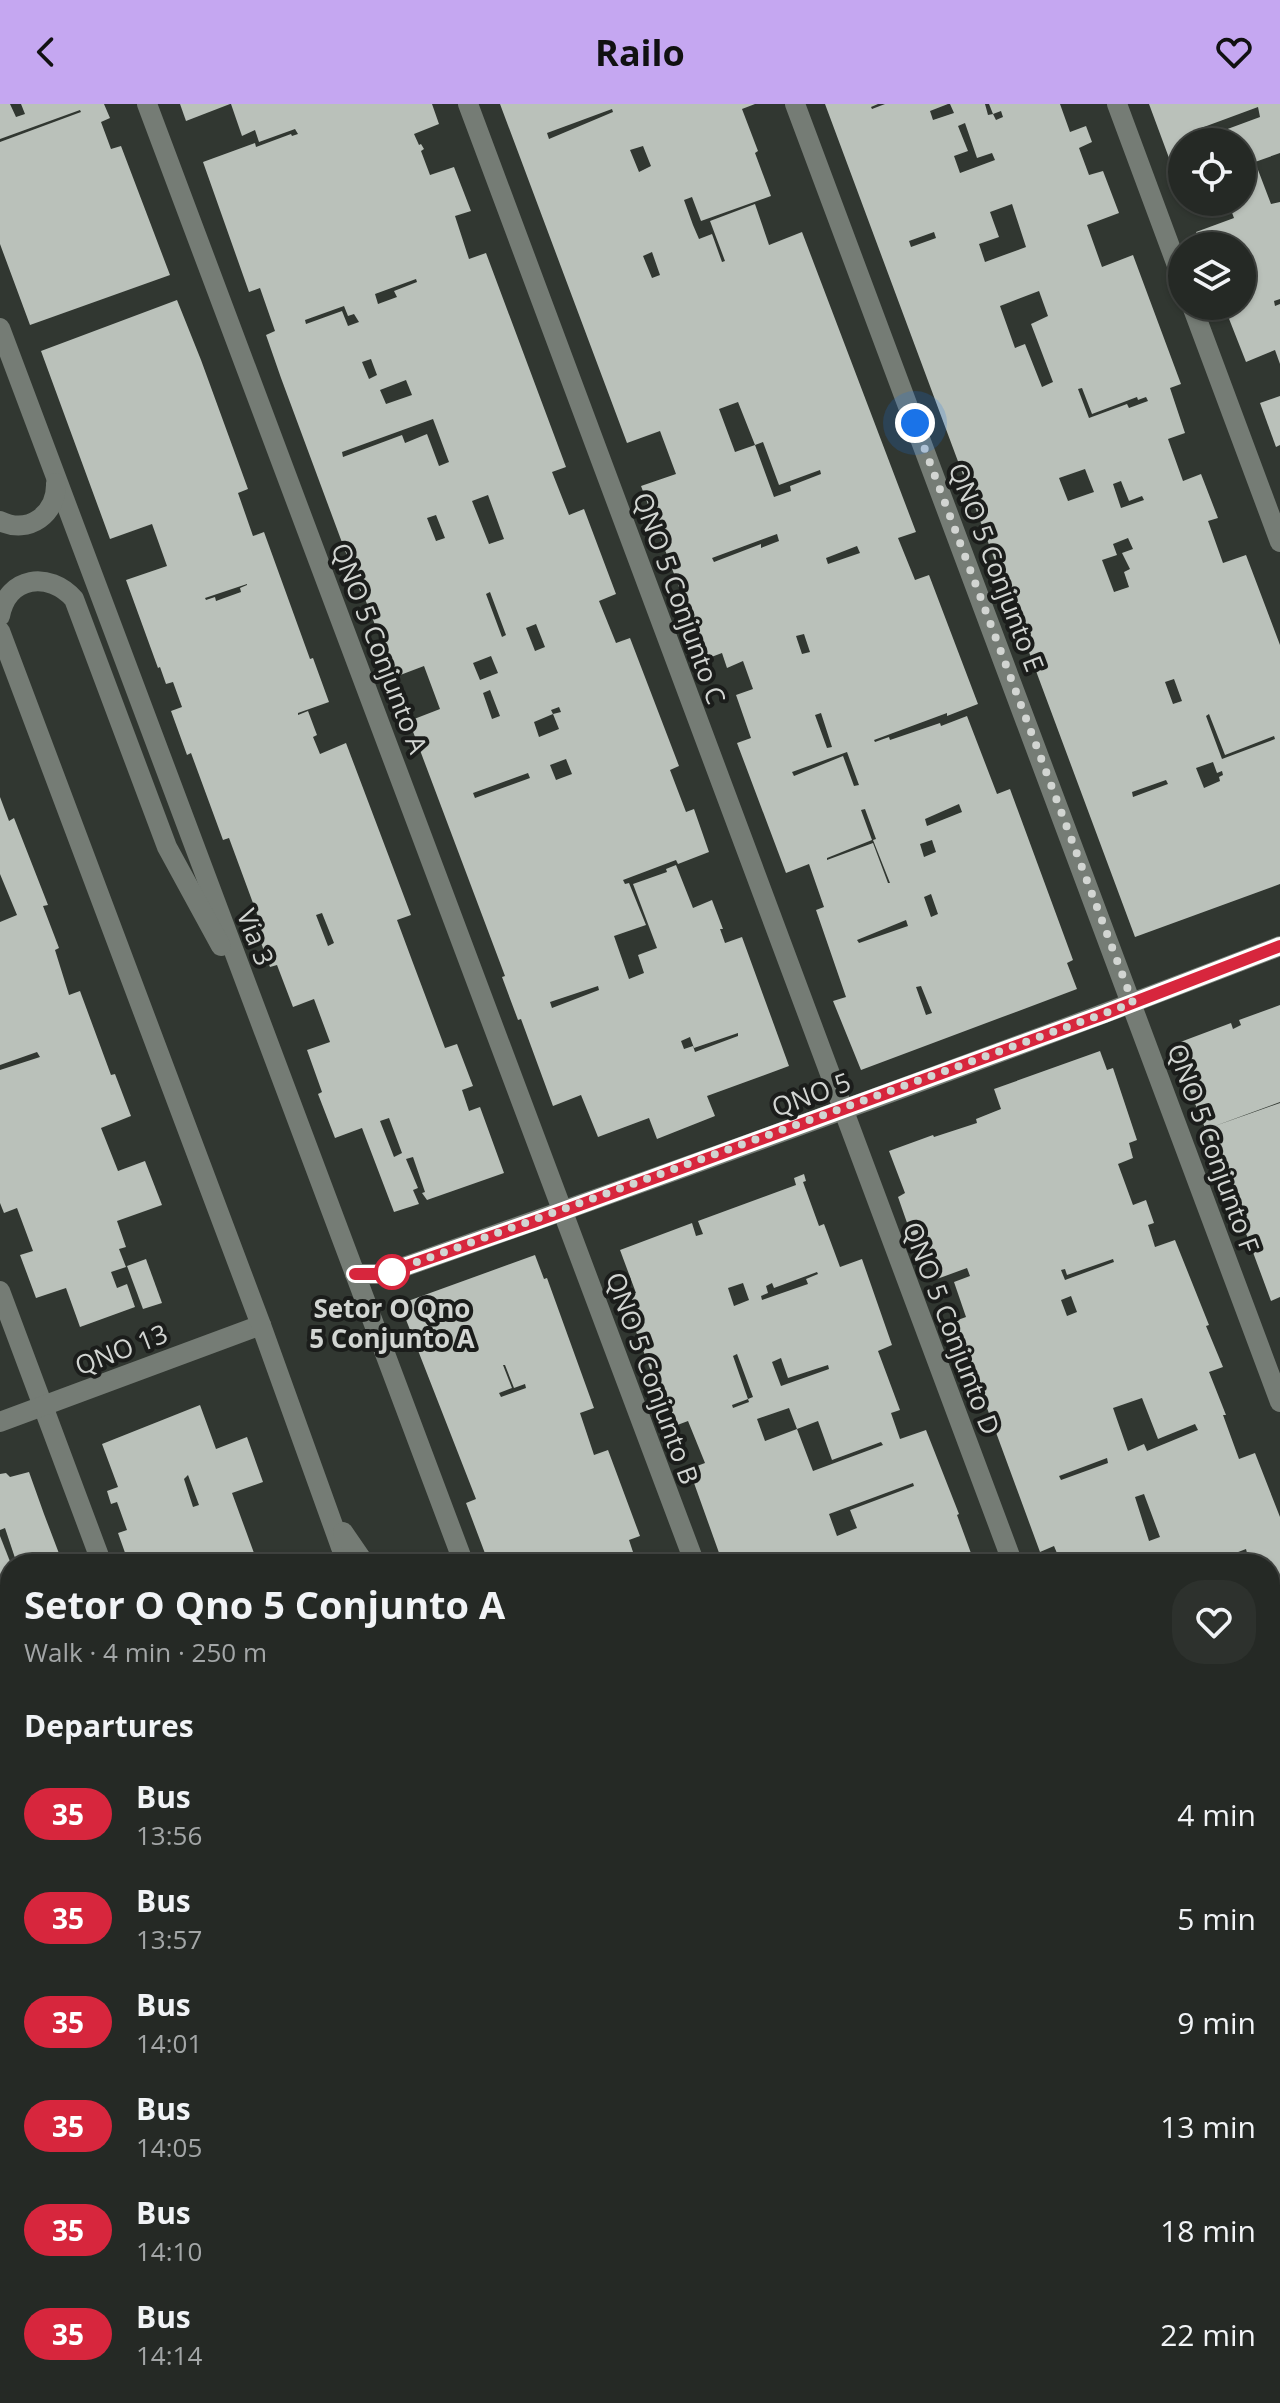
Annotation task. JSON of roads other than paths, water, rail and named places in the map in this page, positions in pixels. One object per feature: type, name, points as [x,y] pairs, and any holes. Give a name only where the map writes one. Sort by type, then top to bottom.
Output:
[{"type":"street","name":"QNO 5 Conjunto A","points":[[147,104],[563,1211]]},
{"type":"street","name":"QNO 5 Conjunto C","points":[[468,104],[843,1110]]},
{"type":"street","name":"QNO 5 Conjunto E","points":[[795,104],[1133,1003]]},
{"type":"street","points":[[1117,104],[1168,241]]},
{"type":"street","points":[[1197,320],[1280,542]]},
{"type":"street","name":"Via 3","points":[[0,328],[460,1554]]},
{"type":"street","points":[[0,521],[18,526],[41,519],[55,499],[54,475]]},
{"type":"street","points":[[0,616],[9,594],[31,581],[44,580],[55,584],[74,599],[167,847],[256,1009]]},
{"type":"street","points":[[0,630],[261,1325],[343,1554]]},
{"type":"street","name":"QNO 5","points":[[355,1274],[384,1274],[563,1211],[1133,1003],[1280,946]]},
{"type":"street","name":"QNO 5 Conjunto F","points":[[1133,1003],[1280,1402]]},
{"type":"street","name":"QNO 5 Conjunto D","points":[[843,1110],[1009,1554]]},
{"type":"street","name":"QNO 5 Conjunto B","points":[[563,1211],[691,1554]]},
{"type":"street","points":[[0,1291],[98,1554]]},
{"type":"street","name":"QNO 13","points":[[0,1422],[261,1325]]},
{"type":"street","points":[[325,1506],[358,1554]]},
{"type":"place","name":"Setor O Qno 5 Conjunto A","points":[[392,1272]]}]
